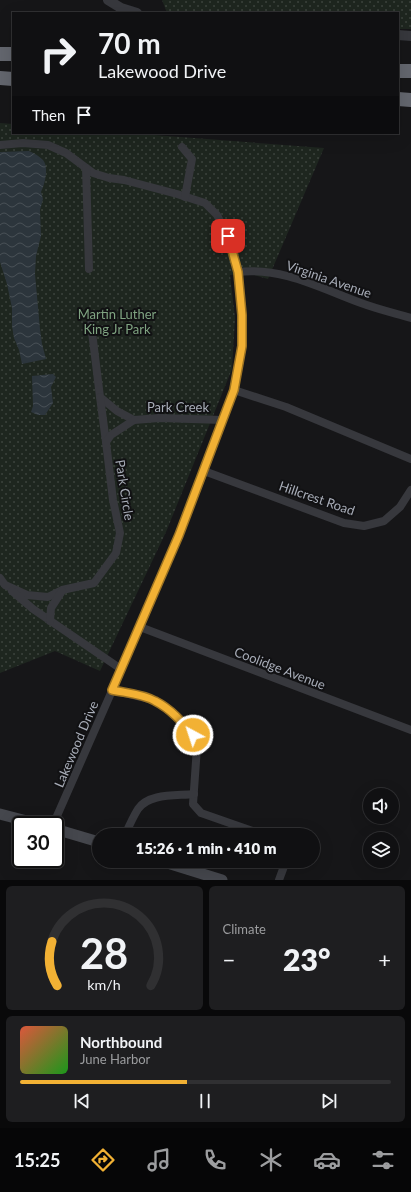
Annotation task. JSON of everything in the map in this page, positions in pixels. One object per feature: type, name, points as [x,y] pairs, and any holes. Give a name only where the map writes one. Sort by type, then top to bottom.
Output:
[{"type":"highway","points":[[0,54],[12,54]]},
{"type":"highway","points":[[399,71],[411,71]]},
{"type":"highway","points":[[0,78],[12,79]]},
{"type":"highway","points":[[399,99],[411,100]]},
{"type":"main road","points":[[0,814],[12,817]]},
{"type":"main road","points":[[64,832],[92,840]]},
{"type":"main road","points":[[183,868],[222,880]]},
{"type":"street","points":[[108,0],[121,8],[134,12]]},
{"type":"street","points":[[399,35],[411,36]]},
{"type":"street","points":[[0,145],[23,143],[48,145],[66,153],[92,173],[185,196],[192,159],[182,147]]},
{"type":"street","points":[[86,168],[89,269]]},
{"type":"street","name":"Lakewood Drive","points":[[57,816],[179,535],[234,390],[242,346],[242,315],[238,272],[228,236],[217,215],[205,203],[185,196]]},
{"type":"street","name":"Virginia Avenue","points":[[238,272],[252,270],[289,276],[363,303],[411,318]]},
{"type":"street","points":[[91,324],[106,442]]},
{"type":"street","points":[[234,390],[286,407],[411,459]]},
{"type":"street","points":[[100,397],[117,411],[134,420],[111,435],[106,442]]},
{"type":"street","name":"Park Creek","points":[[134,420],[158,418],[223,420]]},
{"type":"street","name":"Park Circle","points":[[2,581],[27,595],[48,597],[62,590],[94,583],[116,552],[120,533],[113,500],[106,442]]},
{"type":"street","name":"Hillcrest Road","points":[[204,471],[344,523],[364,526],[384,521],[400,508],[411,490]]},
{"type":"street","points":[[2,581],[33,609],[121,669]]},
{"type":"street","points":[[50,621],[51,608],[62,590]]},
{"type":"street","name":"Coolidge Avenue","points":[[140,627],[411,730]]},
{"type":"street","points":[[112,690],[154,700],[168,709],[182,722],[193,735],[197,747],[194,804],[201,813],[244,828]]},
{"type":"street","points":[[128,828],[138,809],[149,800],[194,794]]},
{"type":"street","points":[[279,880],[283,868]]},
{"type":"green space","points":[[162,0],[411,0],[411,29],[399,29],[399,12],[167,12]]},
{"type":"green space","name":"Martin Luther King Jr Park","points":[[0,123],[12,124],[12,134],[141,134],[324,148],[268,279],[247,273],[230,275],[235,318],[232,369],[166,532],[100,671],[55,651],[0,673]]},
{"type":"water","points":[[29,151],[43,160],[46,167],[44,185],[41,192],[43,199],[40,210],[41,236],[36,256],[35,274],[40,329],[46,359],[22,364],[19,350],[14,338],[12,308],[7,284],[0,262],[0,152]]},
{"type":"water","points":[[53,374],[56,377],[51,387],[53,403],[45,415],[38,415],[31,412],[33,406],[32,376]]},
{"type":"route","points":[[193,735],[168,709],[154,700],[112,690],[179,535],[234,390],[242,346],[242,315],[238,272],[228,236]]}]
